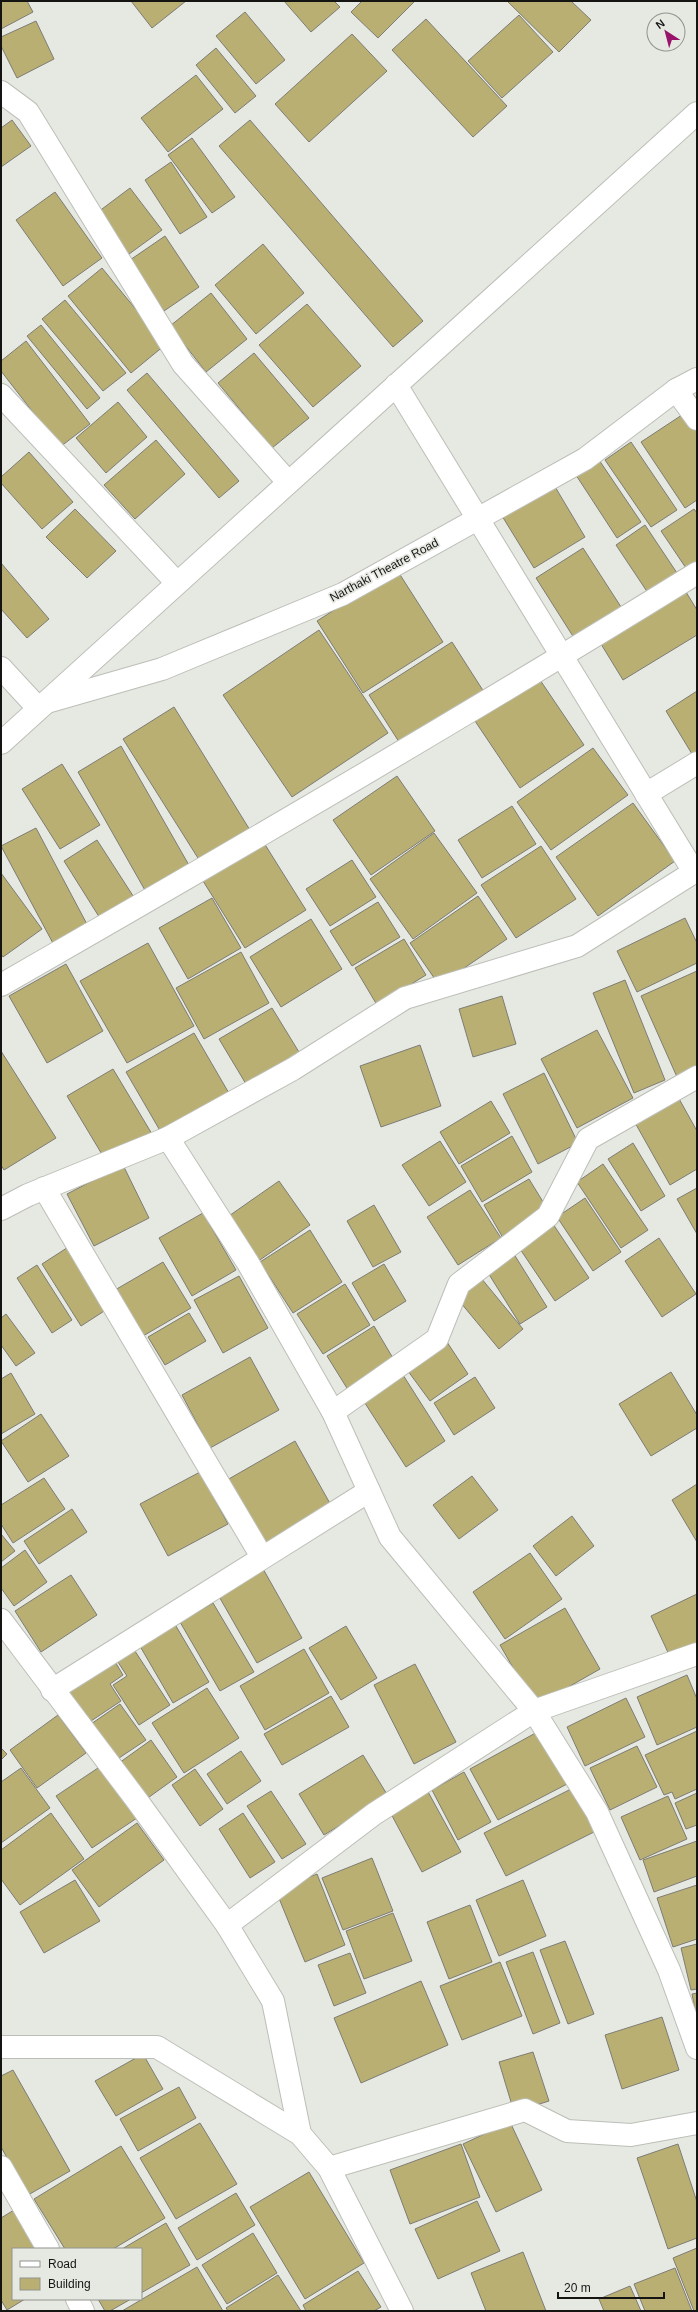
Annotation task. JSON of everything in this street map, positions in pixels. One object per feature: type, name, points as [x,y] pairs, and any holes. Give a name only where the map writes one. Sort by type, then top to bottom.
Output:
[{"type":"street","points":[[1,92],[28,112],[183,364],[288,482]]},
{"type":"street","points":[[1,742],[697,113]]},
{"type":"street","name":"Narthaki Theatre Road","points":[[40,706],[162,669],[343,594],[584,459],[676,390],[697,379]]},
{"type":"street","points":[[1,1209],[44,1188],[168,1138],[293,1069],[404,998],[577,946],[696,874],[561,657],[396,385]]},
{"type":"street","points":[[676,390],[697,419]]},
{"type":"street","points":[[1,395],[177,583]]},
{"type":"street","points":[[1,985],[561,657],[697,573]]},
{"type":"street","points":[[1,668],[40,706]]},
{"type":"street","points":[[646,794],[697,763]]},
{"type":"street","points":[[333,1412],[437,1339],[459,1284],[548,1216],[588,1139],[697,1076]]},
{"type":"street","points":[[168,1138],[248,1263],[333,1412],[390,1537],[534,1711],[597,1812],[669,1970],[697,2048]]},
{"type":"street","points":[[44,1188],[262,1557]]},
{"type":"street","points":[[52,1690],[369,1491]]},
{"type":"street","points":[[1,1620],[52,1690],[138,1802],[227,1925],[273,2001],[300,2134]]},
{"type":"street","points":[[227,1925],[374,1814],[534,1711],[697,1654]]},
{"type":"street","points":[[1,2047],[157,2047],[300,2134],[329,2168],[402,2311]]},
{"type":"street","points":[[329,2168],[525,2110],[567,2131],[631,2135],[697,2123]]},
{"type":"street","points":[[1,2167],[47,2248]]},
{"type":"street","points":[[78,2300],[84,2311]]},
{"type":"building","points":[[1,1],[27,1],[33,12],[1,29]]},
{"type":"building","points":[[131,1],[186,1],[152,28]]},
{"type":"building","points":[[284,1],[334,1],[340,7],[311,32]]},
{"type":"building","points":[[362,1],[415,1],[378,38],[351,12]]},
{"type":"building","points":[[507,1],[571,1],[591,20],[559,52]]},
{"type":"building","points":[[245,12],[285,60],[256,84],[216,36]]},
{"type":"building","points":[[519,15],[553,52],[502,98],[468,61]]},
{"type":"building","points":[[426,19],[507,106],[473,137],[392,50]]},
{"type":"building","points":[[36,21],[54,59],[17,78],[1,46],[1,37]]},
{"type":"building","points":[[352,34],[387,71],[309,142],[275,104]]},
{"type":"building","points":[[216,48],[256,96],[235,113],[196,65]]},
{"type":"building","points":[[196,75],[223,109],[168,152],[141,118]]},
{"type":"building","points":[[12,120],[31,146],[1,167],[1,128]]},
{"type":"building","points":[[250,120],[423,321],[393,347],[219,146]]},
{"type":"building","points":[[192,138],[235,197],[212,213],[168,155]]},
{"type":"building","points":[[171,162],[207,217],[180,234],[145,180]]},
{"type":"building","points":[[130,188],[162,230],[125,257],[94,215]]},
{"type":"building","points":[[55,192],[102,258],[63,286],[16,220]]},
{"type":"building","points":[[165,236],[199,287],[164,311],[130,260]]},
{"type":"building","points":[[263,244],[304,293],[256,334],[215,285]]},
{"type":"building","points":[[102,268],[165,345],[131,373],[68,296]]},
{"type":"building","points":[[211,293],[247,339],[206,372],[170,326]]},
{"type":"building","points":[[65,300],[126,373],[103,391],[42,319]]},
{"type":"building","points":[[307,304],[361,366],[313,407],[259,345]]},
{"type":"building","points":[[41,325],[100,398],[87,409],[27,336]]},
{"type":"building","points":[[26,341],[90,424],[60,447],[1,371],[1,361]]},
{"type":"building","points":[[254,353],[309,418],[272,448],[218,383]]},
{"type":"building","points":[[147,373],[239,481],[219,498],[127,390]]},
{"type":"building","points":[[118,402],[147,437],[106,473],[76,438]]},
{"type":"building","points":[[688,411],[697,426],[697,500],[685,508],[641,442]]},
{"type":"building","points":[[156,440],[185,474],[135,519],[104,485]]},
{"type":"building","points":[[631,442],[677,510],[651,527],[605,460]]},
{"type":"building","points":[[29,452],[73,502],[42,529],[1,483],[1,477]]},
{"type":"building","points":[[597,457],[641,522],[617,538],[574,472]]},
{"type":"building","points":[[551,480],[585,537],[534,568],[499,511]]},
{"type":"building","points":[[75,509],[116,551],[87,578],[46,537]]},
{"type":"building","points":[[694,509],[697,513],[697,570],[690,574],[661,531]]},
{"type":"building","points":[[645,525],[679,576],[650,596],[616,545]]},
{"type":"building","points":[[583,548],[623,610],[576,641],[536,578]]},
{"type":"building","points":[[1,563],[49,619],[27,638],[1,609]]},
{"type":"building","points":[[397,570],[443,642],[363,693],[317,621]]},
{"type":"building","points":[[686,592],[697,610],[697,635],[623,680],[601,644]]},
{"type":"building","points":[[319,630],[388,733],[292,797],[223,695]]},
{"type":"building","points":[[452,642],[484,692],[401,745],[369,695]]},
{"type":"building","points":[[538,677],[584,745],[520,788],[475,721]]},
{"type":"building","points":[[697,691],[697,751],[692,754],[666,711]]},
{"type":"building","points":[[174,707],[253,835],[203,866],[123,739]]},
{"type":"building","points":[[121,746],[190,867],[146,892],[78,772]]},
{"type":"building","points":[[593,748],[628,795],[551,850],[517,802]]},
{"type":"building","points":[[62,764],[100,825],[60,849],[22,789]]},
{"type":"building","points":[[397,776],[435,831],[371,875],[333,820]]},
{"type":"building","points":[[633,803],[675,861],[598,916],[556,857]]},
{"type":"building","points":[[512,806],[536,844],[482,878],[458,840]]},
{"type":"building","points":[[36,828],[89,928],[55,947],[1,846]]},
{"type":"building","points":[[434,833],[477,893],[413,939],[370,879]]},
{"type":"building","points":[[97,840],[137,902],[103,923],[64,861]]},
{"type":"building","points":[[264,843],[306,910],[245,948],[203,881]]},
{"type":"building","points":[[541,846],[576,899],[516,938],[481,885]]},
{"type":"building","points":[[352,860],[376,897],[330,926],[306,889]]},
{"type":"building","points":[[1,873],[42,929],[3,957],[1,954]]},
{"type":"building","points":[[478,896],[507,939],[439,985],[410,943]]},
{"type":"building","points":[[212,898],[241,948],[188,979],[159,928]]},
{"type":"building","points":[[378,902],[400,937],[352,966],[330,931]]},
{"type":"building","points":[[685,918],[697,943],[697,963],[637,992],[617,951]]},
{"type":"building","points":[[311,919],[342,969],[281,1007],[250,957]]},
{"type":"building","points":[[404,939],[426,975],[377,1005],[355,968]]},
{"type":"building","points":[[148,943],[194,1026],[127,1063],[80,981]]},
{"type":"building","points":[[241,952],[269,1003],[204,1039],[176,988]]},
{"type":"building","points":[[66,964],[103,1031],[47,1063],[9,996]]},
{"type":"building","points":[[697,971],[697,1067],[677,1077],[641,996]]},
{"type":"building","points":[[625,980],[665,1080],[634,1093],[593,993]]},
{"type":"building","points":[[502,996],[516,1044],[473,1057],[459,1009]]},
{"type":"building","points":[[272,1008],[302,1057],[249,1089],[219,1039]]},
{"type":"building","points":[[597,1030],[633,1098],[577,1128],[541,1059]]},
{"type":"building","points":[[194,1033],[230,1095],[162,1134],[126,1072]]},
{"type":"building","points":[[420,1045],[441,1106],[381,1127],[360,1066]]},
{"type":"building","points":[[1,1051],[56,1138],[4,1170],[1,1165]]},
{"type":"building","points":[[113,1069],[152,1134],[106,1161],[67,1096]]},
{"type":"building","points":[[544,1073],[578,1143],[538,1164],[503,1094]]},
{"type":"building","points":[[673,1088],[697,1131],[697,1169],[670,1185],[629,1112]]},
{"type":"building","points":[[491,1101],[510,1133],[459,1164],[440,1132]]},
{"type":"building","points":[[512,1136],[532,1172],[482,1202],[461,1166]]},
{"type":"building","points":[[440,1141],[466,1182],[429,1206],[402,1165]]},
{"type":"building","points":[[633,1143],[665,1196],[641,1211],[608,1159]]},
{"type":"building","points":[[603,1164],[648,1230],[621,1248],[577,1182]]},
{"type":"building","points":[[123,1165],[149,1218],[94,1246],[67,1194]]},
{"type":"building","points":[[529,1179],[548,1210],[503,1238],[484,1205]]},
{"type":"building","points":[[279,1181],[310,1225],[257,1262],[226,1218]]},
{"type":"building","points":[[697,1188],[697,1234],[677,1199]]},
{"type":"building","points":[[470,1190],[501,1238],[458,1265],[427,1217]]},
{"type":"building","points":[[585,1198],[621,1252],[593,1271],[557,1217]]},
{"type":"building","points":[[374,1205],[401,1252],[373,1267],[347,1221]]},
{"type":"building","points":[[203,1213],[236,1270],[192,1296],[159,1238]]},
{"type":"building","points":[[553,1224],[589,1278],[555,1301],[518,1246]]},
{"type":"building","points":[[310,1230],[342,1282],[293,1313],[260,1262]]},
{"type":"building","points":[[659,1238],[696,1294],[662,1317],[625,1261]]},
{"type":"building","points":[[73,1244],[112,1306],[81,1326],[42,1264]]},
{"type":"building","points":[[512,1251],[547,1307],[520,1324],[485,1268]]},
{"type":"building","points":[[163,1262],[191,1308],[143,1336],[115,1290]]},
{"type":"building","points":[[384,1264],[406,1301],[374,1321],[352,1283]]},
{"type":"building","points":[[37,1265],[72,1320],[52,1333],[17,1278]]},
{"type":"building","points":[[239,1276],[268,1328],[223,1353],[194,1300]]},
{"type":"building","points":[[481,1278],[523,1329],[499,1349],[456,1297]]},
{"type":"building","points":[[345,1284],[370,1325],[323,1354],[297,1314]]},
{"type":"building","points":[[189,1313],[206,1341],[165,1365],[148,1337]]},
{"type":"building","points":[[6,1314],[35,1353],[16,1366],[1,1345],[1,1318]]},
{"type":"building","points":[[374,1326],[397,1365],[350,1393],[327,1356]]},
{"type":"building","points":[[445,1339],[468,1374],[430,1401],[405,1367]]},
{"type":"building","points":[[250,1357],[279,1410],[210,1448],[182,1395]]},
{"type":"building","points":[[671,1372],[697,1415],[697,1428],[651,1456],[619,1404]]},
{"type":"building","points":[[11,1373],[35,1414],[1,1434],[1,1379]]},
{"type":"building","points":[[403,1375],[445,1441],[406,1467],[363,1400]]},
{"type":"building","points":[[475,1377],[495,1408],[454,1435],[434,1403]]},
{"type":"building","points":[[41,1414],[69,1456],[28,1482],[1,1441]]},
{"type":"building","points":[[295,1441],[332,1507],[264,1545],[227,1480]]},
{"type":"building","points":[[200,1472],[228,1524],[168,1556],[140,1504]]},
{"type":"building","points":[[472,1476],[498,1510],[459,1539],[433,1505]]},
{"type":"building","points":[[44,1478],[65,1509],[13,1543],[1,1524],[1,1505]]},
{"type":"building","points":[[697,1484],[697,1542],[672,1500]]},
{"type":"building","points":[[72,1509],[87,1532],[39,1564],[24,1541]]},
{"type":"building","points":[[572,1516],[594,1546],[556,1576],[533,1546]]},
{"type":"building","points":[[1,1534],[15,1551],[1,1562]]},
{"type":"building","points":[[25,1550],[47,1582],[14,1606],[1,1588],[1,1568]]},
{"type":"building","points":[[530,1553],[562,1599],[505,1639],[473,1592]]},
{"type":"building","points":[[262,1567],[302,1638],[257,1663],[217,1593]]},
{"type":"building","points":[[71,1575],[97,1615],[41,1652],[15,1611]]},
{"type":"building","points":[[697,1594],[697,1650],[672,1661],[651,1616]]},
{"type":"building","points":[[213,1603],[254,1672],[220,1691],[180,1622]]},
{"type":"building","points":[[565,1608],[600,1669],[535,1706],[500,1645]]},
{"type":"building","points":[[173,1621],[209,1682],[173,1703],[137,1641]]},
{"type":"building","points":[[346,1626],[377,1678],[341,1700],[309,1648]]},
{"type":"building","points":[[133,1648],[170,1705],[139,1725],[113,1685],[127,1676],[116,1659]]},
{"type":"building","points":[[304,1649],[329,1693],[265,1730],[240,1686]]},
{"type":"building","points":[[114,1660],[123,1675],[110,1684],[121,1701],[88,1723],[68,1690]]},
{"type":"building","points":[[415,1664],[456,1742],[414,1764],[374,1685]]},
{"type":"building","points":[[687,1675],[697,1699],[697,1727],[657,1745],[637,1697]]},
{"type":"building","points":[[207,1688],[239,1738],[184,1773],[152,1723]]},
{"type":"building","points":[[331,1696],[349,1727],[282,1765],[264,1734]]},
{"type":"building","points":[[626,1698],[645,1737],[585,1766],[567,1727]]},
{"type":"building","points":[[120,1704],[146,1740],[116,1760],[91,1724]]},
{"type":"building","points":[[58,1715],[86,1753],[37,1788],[10,1750]]},
{"type":"building","points":[[541,1730],[569,1783],[498,1820],[470,1769]]},
{"type":"building","points":[[697,1731],[697,1789],[675,1799],[672,1792],[664,1795],[645,1755]]},
{"type":"building","points":[[151,1740],[177,1777],[145,1800],[119,1763]]},
{"type":"building","points":[[637,1746],[657,1787],[610,1810],[590,1768]]},
{"type":"building","points":[[1,1748],[7,1754],[1,1760]]},
{"type":"building","points":[[241,1751],[261,1781],[227,1804],[207,1774]]},
{"type":"building","points":[[363,1755],[388,1796],[324,1835],[299,1794]]},
{"type":"building","points":[[101,1766],[137,1818],[92,1848],[56,1796]]},
{"type":"building","points":[[21,1768],[50,1808],[1,1843],[1,1782]]},
{"type":"building","points":[[195,1769],[223,1809],[200,1826],[172,1785]]},
{"type":"building","points":[[464,1772],[491,1822],[458,1840],[432,1790]]},
{"type":"building","points":[[573,1788],[594,1832],[506,1876],[484,1833]]},
{"type":"building","points":[[427,1790],[461,1852],[422,1872],[389,1810]]},
{"type":"building","points":[[271,1791],[306,1844],[282,1859],[247,1806]]},
{"type":"building","points":[[697,1793],[697,1825],[686,1829],[675,1803]]},
{"type":"building","points":[[668,1796],[687,1839],[640,1860],[621,1817]]},
{"type":"building","points":[[51,1813],[84,1859],[20,1905],[1,1879],[1,1850]]},
{"type":"building","points":[[243,1813],[275,1862],[250,1878],[219,1829]]},
{"type":"building","points":[[137,1823],[164,1860],[99,1907],[72,1870]]},
{"type":"building","points":[[697,1841],[697,1876],[654,1892],[643,1860]]},
{"type":"building","points":[[372,1858],[393,1911],[343,1930],[322,1878]]},
{"type":"building","points":[[317,1874],[345,1945],[305,1962],[276,1891]]},
{"type":"building","points":[[75,1880],[100,1921],[44,1953],[20,1912]]},
{"type":"building","points":[[523,1880],[546,1936],[499,1956],[476,1900]]},
{"type":"building","points":[[697,1885],[697,1939],[673,1947],[657,1898]]},
{"type":"building","points":[[470,1905],[492,1962],[449,1979],[427,1922]]},
{"type":"building","points":[[393,1913],[412,1961],[364,1979],[346,1931]]},
{"type":"building","points":[[565,1941],[594,2014],[568,2024],[540,1950]]},
{"type":"building","points":[[697,1944],[697,1989],[691,1990],[681,1948]]},
{"type":"building","points":[[533,1952],[560,2023],[533,2034],[506,1962]]},
{"type":"building","points":[[350,1953],[366,1993],[334,2006],[318,1965]]},
{"type":"building","points":[[500,1962],[522,2016],[462,2040],[440,1986]]},
{"type":"building","points":[[421,1981],[448,2045],[361,2083],[334,2018]]},
{"type":"building","points":[[697,1993],[697,2020],[692,1994]]},
{"type":"building","points":[[662,2017],[679,2070],[622,2089],[605,2035]]},
{"type":"building","points":[[533,2052],[549,2101],[514,2112],[499,2062]]},
{"type":"building","points":[[143,2054],[163,2089],[116,2116],[95,2081]]},
{"type":"building","points":[[13,2070],[70,2171],[28,2195],[1,2147],[1,2076]]},
{"type":"building","points":[[179,2087],[196,2118],[138,2151],[120,2119]]},
{"type":"building","points":[[510,2122],[542,2190],[496,2212],[463,2144]]},
{"type":"building","points":[[200,2123],[237,2184],[176,2219],[140,2158]]},
{"type":"building","points":[[461,2144],[480,2197],[410,2224],[390,2170]]},
{"type":"building","points":[[678,2144],[697,2202],[697,2238],[668,2249],[637,2158]]},
{"type":"building","points":[[121,2146],[165,2218],[115,2248],[64,2248],[34,2199]]},
{"type":"building","points":[[309,2172],[364,2263],[305,2299],[250,2207]]},
{"type":"building","points":[[236,2193],[255,2225],[197,2260],[178,2228]]},
{"type":"building","points":[[477,2201],[500,2251],[438,2279],[415,2229]]},
{"type":"building","points":[[14,2210],[37,2248],[12,2248],[12,2300],[23,2300],[7,2310],[1,2300],[1,2218]]},
{"type":"building","points":[[166,2223],[190,2265],[142,2292],[142,2248],[124,2248]]},
{"type":"building","points":[[253,2233],[277,2273],[227,2304],[202,2265]]},
{"type":"building","points":[[697,2248],[697,2311],[694,2311],[673,2258]]},
{"type":"building","points":[[523,2252],[546,2311],[486,2311],[471,2273]]},
{"type":"building","points":[[197,2267],[223,2311],[122,2311]]},
{"type":"building","points":[[675,2268],[692,2311],[645,2311],[634,2284]]},
{"type":"building","points":[[358,2271],[381,2307],[374,2311],[306,2311],[303,2305]]},
{"type":"building","points":[[278,2275],[301,2311],[228,2311],[226,2308]]},
{"type":"building","points":[[630,2286],[641,2311],[604,2311],[599,2299]]},
{"type":"building","points":[[99,2300],[129,2300],[110,2311],[105,2311]]}]
